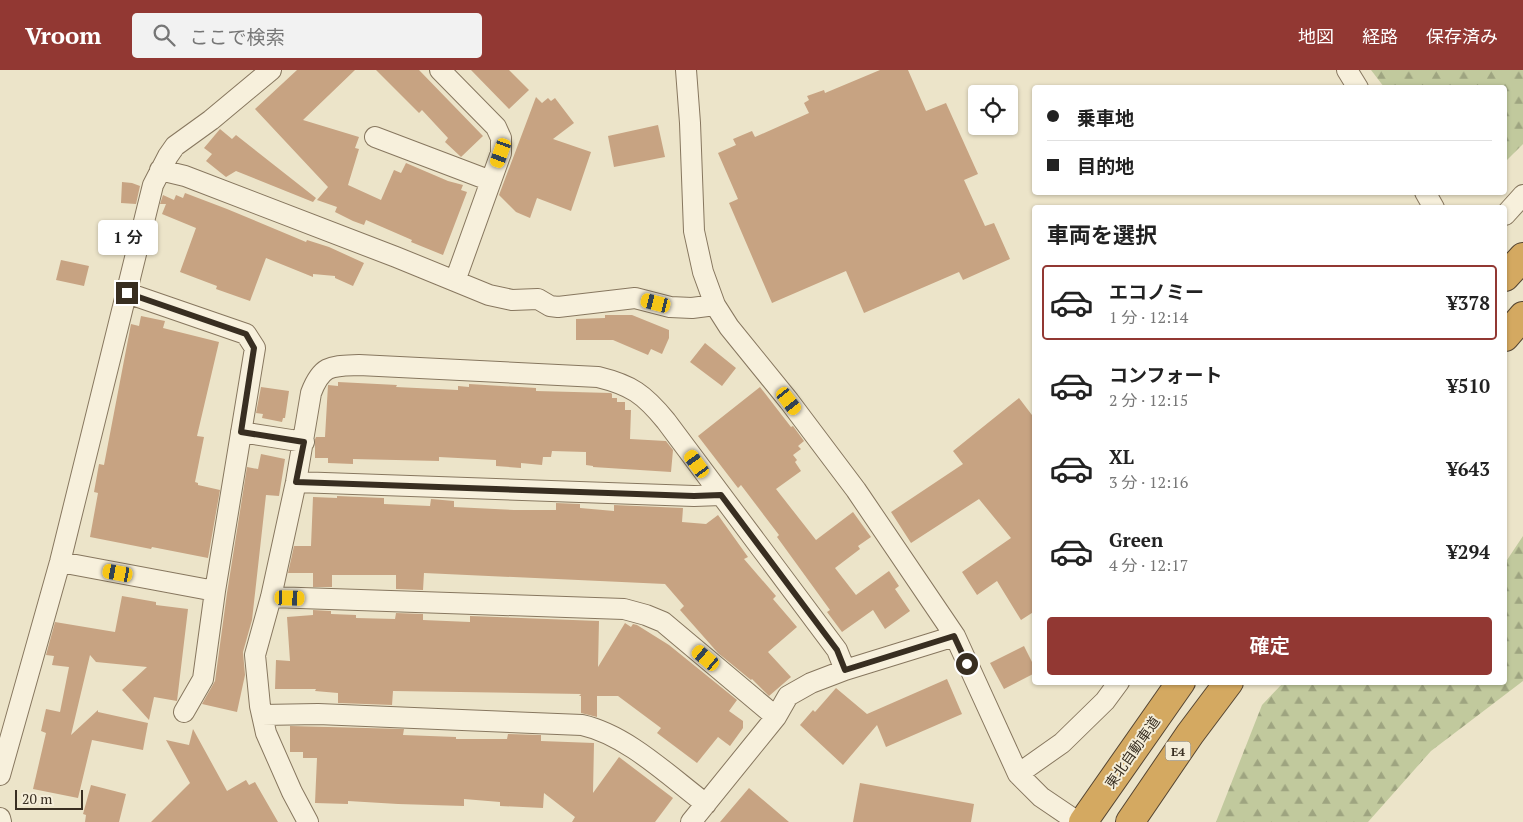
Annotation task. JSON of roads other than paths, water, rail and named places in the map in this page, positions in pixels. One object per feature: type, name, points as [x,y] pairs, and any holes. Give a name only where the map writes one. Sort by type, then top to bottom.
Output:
[{"type":"highway","points":[[1507,275],[1523,257]]},
{"type":"highway","points":[[1507,334],[1523,316]]},
{"type":"highway","name":"東北自動車道","points":[[1083,822],[1179,685]]},
{"type":"highway","name":"E4","points":[[1130,822],[1190,734],[1227,685]]},
{"type":"street","points":[[0,775],[60,562],[153,185],[175,146],[271,70]]},
{"type":"street","points":[[440,70],[496,127],[501,138],[501,153],[455,281]]},
{"type":"street","points":[[686,70],[694,231],[703,272],[715,305],[729,327],[789,401],[856,490],[954,636],[1018,774],[1041,797],[1078,822]]},
{"type":"street","points":[[1347,70],[1356,85]]},
{"type":"street","points":[[375,137],[491,181]]},
{"type":"street","points":[[160,170],[185,176],[489,295],[512,300],[538,299],[550,306],[635,298],[670,307],[692,308],[715,305]]},
{"type":"street","points":[[1507,213],[1523,195]]},
{"type":"street","points":[[127,293],[246,334],[254,348],[215,591],[203,679],[184,712]]},
{"type":"street","points":[[308,822],[292,792],[266,733],[255,655],[271,597],[296,482],[312,393],[315,383],[323,372],[333,366],[359,365],[598,377],[618,382],[633,389],[650,402],[721,495],[837,650],[845,670]]},
{"type":"street","points":[[241,432],[304,442]]},
{"type":"street","points":[[296,482],[694,496],[721,495]]},
{"type":"street","points":[[60,562],[215,591]]},
{"type":"street","points":[[271,597],[624,609],[663,622],[776,717]]},
{"type":"street","points":[[691,822],[776,717],[788,696],[811,683],[845,670],[954,636]]},
{"type":"street","points":[[1018,774],[1062,743],[1105,701],[1117,685]]},
{"type":"street","points":[[262,715],[318,714],[582,726],[598,729],[632,748],[706,804]]},
{"type":"street","points":[[0,818],[1,822]]}]
